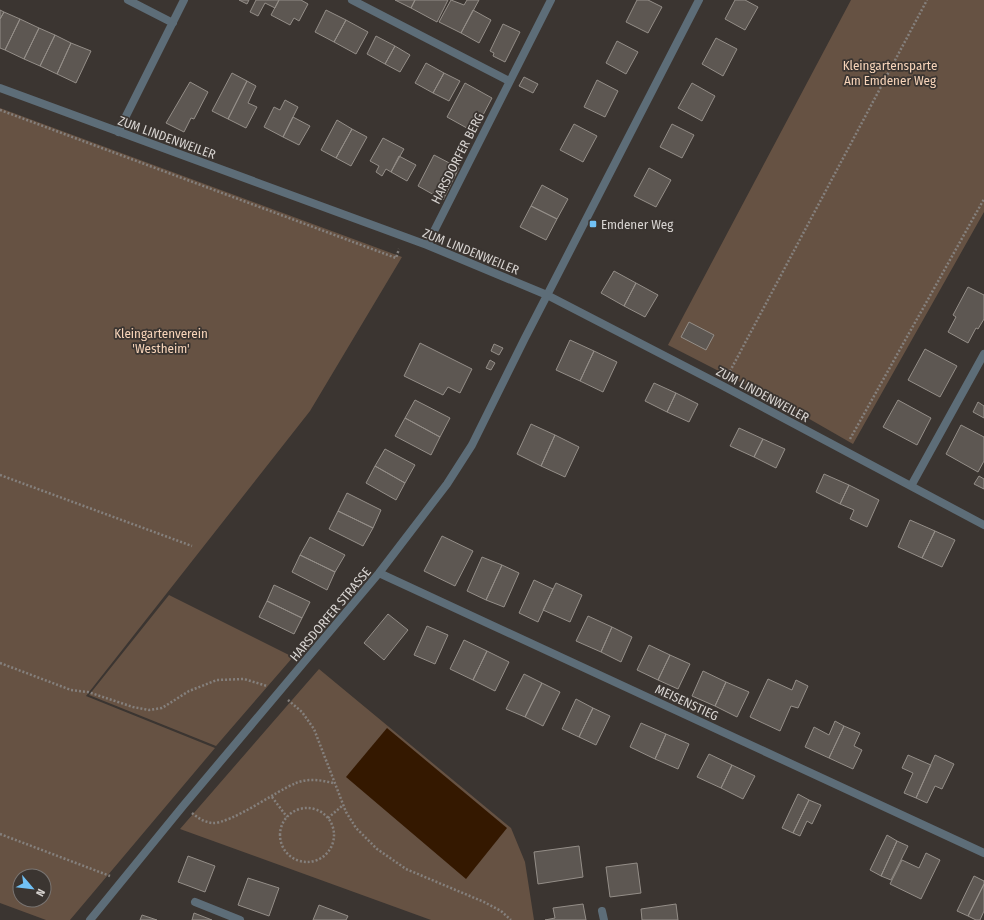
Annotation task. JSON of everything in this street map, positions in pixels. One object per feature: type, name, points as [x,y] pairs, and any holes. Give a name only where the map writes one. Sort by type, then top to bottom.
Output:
[{"type":"street","points":[[128,0],[173,23]]},
{"type":"street","points":[[118,132],[184,0]]},
{"type":"street","points":[[352,0],[509,81]]},
{"type":"street","name":"HARSDORFER BERG","points":[[427,245],[551,0]]},
{"type":"street","points":[[547,295],[699,0]]},
{"type":"street","name":"ZUM LINDENWEILER","points":[[0,88],[427,245],[547,295],[984,525]]},
{"type":"street","name":"HARSDORFER STRASSE","points":[[90,920],[183,806],[279,694],[432,507],[464,458],[486,418],[547,295]]},
{"type":"street","points":[[911,486],[984,354]]},
{"type":"street","name":"MEISENSTIEG","points":[[379,573],[984,853]]},
{"type":"street","points":[[195,902],[240,920]]},
{"type":"street","points":[[602,911],[604,920]]},
{"type":"path","points":[[729,373],[927,0]]},
{"type":"path","points":[[0,110],[396,258],[399,250]]},
{"type":"path","points":[[855,430],[984,199]]},
{"type":"path","points":[[0,475],[192,546]]},
{"type":"path","points":[[0,663],[71,690],[88,692],[143,709],[162,708],[197,687],[217,680],[229,678],[254,681],[279,694],[302,712],[310,723],[342,806],[356,828],[392,861],[484,902],[501,911],[511,920]]},
{"type":"path","points":[[183,806],[203,820],[215,822],[229,818],[303,781],[319,780],[333,783]]},
{"type":"path","points":[[272,797],[287,817]]},
{"type":"path","points":[[328,818],[342,806]]},
{"type":"path","points":[[308,808],[321,812],[328,818],[334,830],[334,839],[331,847],[319,860],[306,863],[289,857],[281,846],[280,833],[282,824],[287,817],[294,811],[308,808]]},
{"type":"path","points":[[0,834],[121,881]]},
{"type":"green space","name":"Kleingartensparte Am Emdener Weg","points":[[851,0],[984,0],[984,212],[853,444],[785,405],[668,345]]},
{"type":"green space","name":"Kleingartenverein 'Westheim'","points":[[0,108],[402,257],[310,411],[86,696],[215,748],[70,920],[46,920],[14,908],[52,908],[52,868],[12,868],[12,907],[0,903]]},
{"type":"green space","points":[[169,595],[293,657],[216,746],[89,695]]},
{"type":"green space","points":[[319,669],[511,828],[525,862],[534,920],[431,920],[180,829]]},
{"type":"shaded area","points":[[387,728],[507,828],[466,879],[346,777]]},
{"type":"building","points":[[239,0],[249,0],[247,4]]},
{"type":"building","points":[[256,0],[279,0],[275,8],[265,3],[258,16],[250,12]]},
{"type":"building","points":[[279,0],[301,0],[308,4],[299,21],[294,18],[290,25],[271,15]]},
{"type":"building","points":[[395,0],[415,0],[411,8]]},
{"type":"building","points":[[415,0],[448,0],[437,22],[411,8]]},
{"type":"building","points":[[451,0],[464,5],[467,0],[479,0],[461,33],[439,22]]},
{"type":"building","points":[[637,0],[648,0],[662,7],[648,33],[626,22]]},
{"type":"building","points":[[735,0],[745,0],[758,7],[745,30],[725,19]]},
{"type":"building","points":[[0,10],[4,12],[0,19]]},
{"type":"building","points":[[326,10],[346,20],[334,42],[315,32]]},
{"type":"building","points":[[473,10],[491,20],[479,43],[461,33]]},
{"type":"building","points":[[4,12],[20,19],[5,50],[0,48],[0,19]]},
{"type":"building","points":[[20,19],[39,28],[24,59],[5,50]]},
{"type":"building","points":[[346,20],[368,32],[356,54],[334,42]]},
{"type":"building","points":[[503,24],[520,32],[505,62],[493,56],[494,53],[490,51]]},
{"type":"building","points":[[39,28],[55,35],[40,66],[24,59]]},
{"type":"building","points":[[55,35],[71,43],[57,74],[40,66]]},
{"type":"building","points":[[376,36],[395,46],[385,64],[367,54]]},
{"type":"building","points":[[716,38],[737,49],[723,76],[702,64]]},
{"type":"building","points":[[617,41],[638,52],[626,74],[606,63]]},
{"type":"building","points":[[71,43],[91,51],[76,83],[57,74]]},
{"type":"building","points":[[395,46],[410,55],[400,72],[385,64]]},
{"type":"building","points":[[426,63],[444,73],[433,93],[415,83]]},
{"type":"building","points":[[232,73],[247,81],[228,119],[212,111]]},
{"type":"building","points":[[444,73],[460,81],[449,101],[433,93]]},
{"type":"building","points":[[524,77],[538,84],[533,93],[519,86]]},
{"type":"building","points":[[597,80],[618,91],[605,117],[584,107]]},
{"type":"building","points":[[247,81],[256,86],[248,103],[257,107],[246,128],[228,119]]},
{"type":"building","points":[[190,82],[208,92],[194,119],[191,118],[184,132],[166,123]]},
{"type":"building","points":[[465,83],[492,98],[474,132],[447,117]]},
{"type":"building","points":[[692,83],[715,96],[702,121],[678,108]]},
{"type":"building","points":[[285,100],[298,107],[283,137],[264,127],[274,107],[280,110]]},
{"type":"building","points":[[293,117],[310,126],[299,145],[283,137]]},
{"type":"building","points":[[337,120],[352,129],[336,158],[321,150]]},
{"type":"building","points":[[574,124],[597,136],[583,162],[560,150]]},
{"type":"building","points":[[672,124],[694,135],[682,158],[660,147]]},
{"type":"building","points":[[352,129],[367,137],[351,166],[336,158]]},
{"type":"building","points":[[383,138],[404,149],[391,172],[386,169],[382,176],[376,172],[379,166],[370,161]]},
{"type":"building","points":[[434,155],[459,168],[443,200],[418,186]]},
{"type":"building","points":[[399,156],[416,165],[407,181],[391,172]]},
{"type":"building","points":[[649,168],[671,180],[656,207],[634,196]]},
{"type":"building","points":[[542,185],[568,199],[557,219],[531,206]]},
{"type":"building","points":[[531,206],[557,219],[546,240],[520,227]]},
{"type":"building","points":[[614,271],[636,283],[624,306],[601,293]]},
{"type":"building","points":[[636,283],[658,295],[645,317],[624,306]]},
{"type":"building","points":[[968,287],[984,295],[984,319],[978,329],[976,328],[968,343],[948,332],[956,317],[953,315]]},
{"type":"building","points":[[689,322],[714,335],[706,350],[681,337]]},
{"type":"building","points":[[570,340],[594,351],[580,381],[556,370]]},
{"type":"building","points":[[420,343],[472,369],[460,393],[448,387],[443,395],[404,376]]},
{"type":"building","points":[[494,344],[503,348],[499,355],[491,351]]},
{"type":"building","points":[[925,349],[957,366],[940,397],[908,380]]},
{"type":"building","points":[[594,351],[617,362],[603,392],[580,381]]},
{"type":"building","points":[[490,360],[495,363],[491,370],[486,368]]},
{"type":"building","points":[[654,383],[676,393],[667,412],[645,401]]},
{"type":"building","points":[[676,393],[698,404],[689,422],[667,412]]},
{"type":"building","points":[[415,400],[450,418],[440,437],[405,418]]},
{"type":"building","points":[[898,400],[931,418],[917,445],[883,427]]},
{"type":"building","points":[[978,402],[984,406],[984,418],[973,412]]},
{"type":"building","points":[[405,418],[440,437],[431,455],[395,436]]},
{"type":"building","points":[[531,424],[555,435],[541,466],[517,454]]},
{"type":"building","points":[[961,425],[984,437],[984,461],[978,472],[946,454]]},
{"type":"building","points":[[739,428],[763,439],[754,457],[730,446]]},
{"type":"building","points":[[555,435],[579,447],[565,477],[541,466]]},
{"type":"building","points":[[763,439],[785,449],[776,468],[754,457]]},
{"type":"building","points":[[385,449],[415,465],[405,483],[375,466]]},
{"type":"building","points":[[375,466],[405,483],[396,500],[366,483]]},
{"type":"building","points":[[824,474],[849,485],[840,504],[816,492]]},
{"type":"building","points":[[979,476],[984,479],[984,489],[974,484]]},
{"type":"building","points":[[849,485],[879,500],[867,527],[850,519],[854,510],[840,504]]},
{"type":"building","points":[[347,493],[381,510],[373,528],[338,511]]},
{"type":"building","points":[[338,511],[373,528],[363,546],[329,529]]},
{"type":"building","points":[[910,520],[935,531],[922,558],[898,547]]},
{"type":"building","points":[[935,531],[955,540],[942,567],[922,558]]},
{"type":"building","points":[[442,536],[473,551],[455,586],[424,571]]},
{"type":"building","points":[[310,537],[345,555],[335,572],[300,555]]},
{"type":"building","points":[[300,555],[335,572],[327,590],[292,572]]},
{"type":"building","points":[[482,557],[502,565],[486,600],[467,591]]},
{"type":"building","points":[[502,565],[519,573],[504,607],[486,600]]},
{"type":"building","points":[[534,580],[553,589],[538,622],[519,613]]},
{"type":"building","points":[[556,583],[582,595],[570,622],[543,610]]},
{"type":"building","points":[[274,585],[310,602],[302,618],[267,601]]},
{"type":"building","points":[[267,601],[302,618],[294,634],[259,617]]},
{"type":"building","points":[[388,614],[408,630],[384,660],[364,643]]},
{"type":"building","points":[[588,616],[612,627],[601,652],[576,641]]},
{"type":"building","points":[[427,626],[448,635],[435,664],[414,655]]},
{"type":"building","points":[[612,627],[632,637],[621,662],[601,652]]},
{"type":"building","points":[[464,640],[487,651],[473,680],[450,669]]},
{"type":"building","points":[[649,645],[670,655],[658,680],[637,670]]},
{"type":"building","points":[[487,651],[509,662],[495,691],[473,680]]},
{"type":"building","points":[[670,655],[690,664],[678,689],[658,680]]},
{"type":"building","points":[[703,671],[726,682],[715,706],[692,696]]},
{"type":"building","points":[[524,674],[542,683],[525,717],[506,709]]},
{"type":"building","points":[[768,679],[792,690],[796,680],[808,686],[798,708],[791,706],[780,731],[750,717]]},
{"type":"building","points":[[726,682],[749,692],[737,717],[715,706]]},
{"type":"building","points":[[542,683],[560,692],[543,726],[525,717]]},
{"type":"building","points":[[576,699],[593,708],[579,737],[562,729]]},
{"type":"building","points":[[593,708],[610,716],[596,745],[579,737]]},
{"type":"building","points":[[835,721],[844,726],[829,758],[805,747],[814,727],[829,735]]},
{"type":"building","points":[[641,723],[666,734],[655,759],[630,747]]},
{"type":"building","points":[[844,726],[860,733],[854,746],[862,750],[853,769],[829,758]]},
{"type":"building","points":[[666,734],[689,744],[678,769],[655,759]]},
{"type":"building","points":[[709,754],[732,765],[721,788],[697,777]]},
{"type":"building","points":[[908,755],[931,765],[916,798],[904,793],[913,773],[902,768]]},
{"type":"building","points":[[935,755],[954,764],[942,789],[935,786],[927,803],[916,798]]},
{"type":"building","points":[[732,765],[755,776],[743,799],[721,788]]},
{"type":"building","points":[[798,794],[809,800],[793,833],[782,828]]},
{"type":"building","points":[[809,800],[821,805],[812,824],[807,821],[800,836],[793,833]]},
{"type":"building","points":[[887,835],[897,841],[881,876],[870,870]]},
{"type":"building","points":[[897,841],[908,846],[891,880],[881,876]]},
{"type":"building","points":[[579,846],[583,877],[538,884],[534,852]]},
{"type":"building","points":[[926,853],[940,860],[921,899],[890,884],[902,860],[919,868]]},
{"type":"building","points":[[188,856],[215,866],[205,892],[178,882]]},
{"type":"building","points":[[637,863],[641,893],[610,897],[606,867]]},
{"type":"building","points":[[974,876],[984,881],[984,884],[968,916],[957,911]]},
{"type":"building","points":[[248,878],[279,888],[269,916],[238,905]]},
{"type":"building","points":[[984,884],[984,911],[980,920],[976,920],[968,916]]},
{"type":"building","points":[[583,904],[586,920],[545,920],[555,918],[553,908]]},
{"type":"building","points":[[676,904],[678,920],[642,920],[641,909]]},
{"type":"building","points":[[319,905],[348,916],[346,920],[313,920]]},
{"type":"building","points":[[194,913],[212,920],[192,920]]},
{"type":"building","points":[[142,915],[157,920],[140,920]]},
{"type":"place","name":"Emdener Weg","points":[[593,224]]}]
